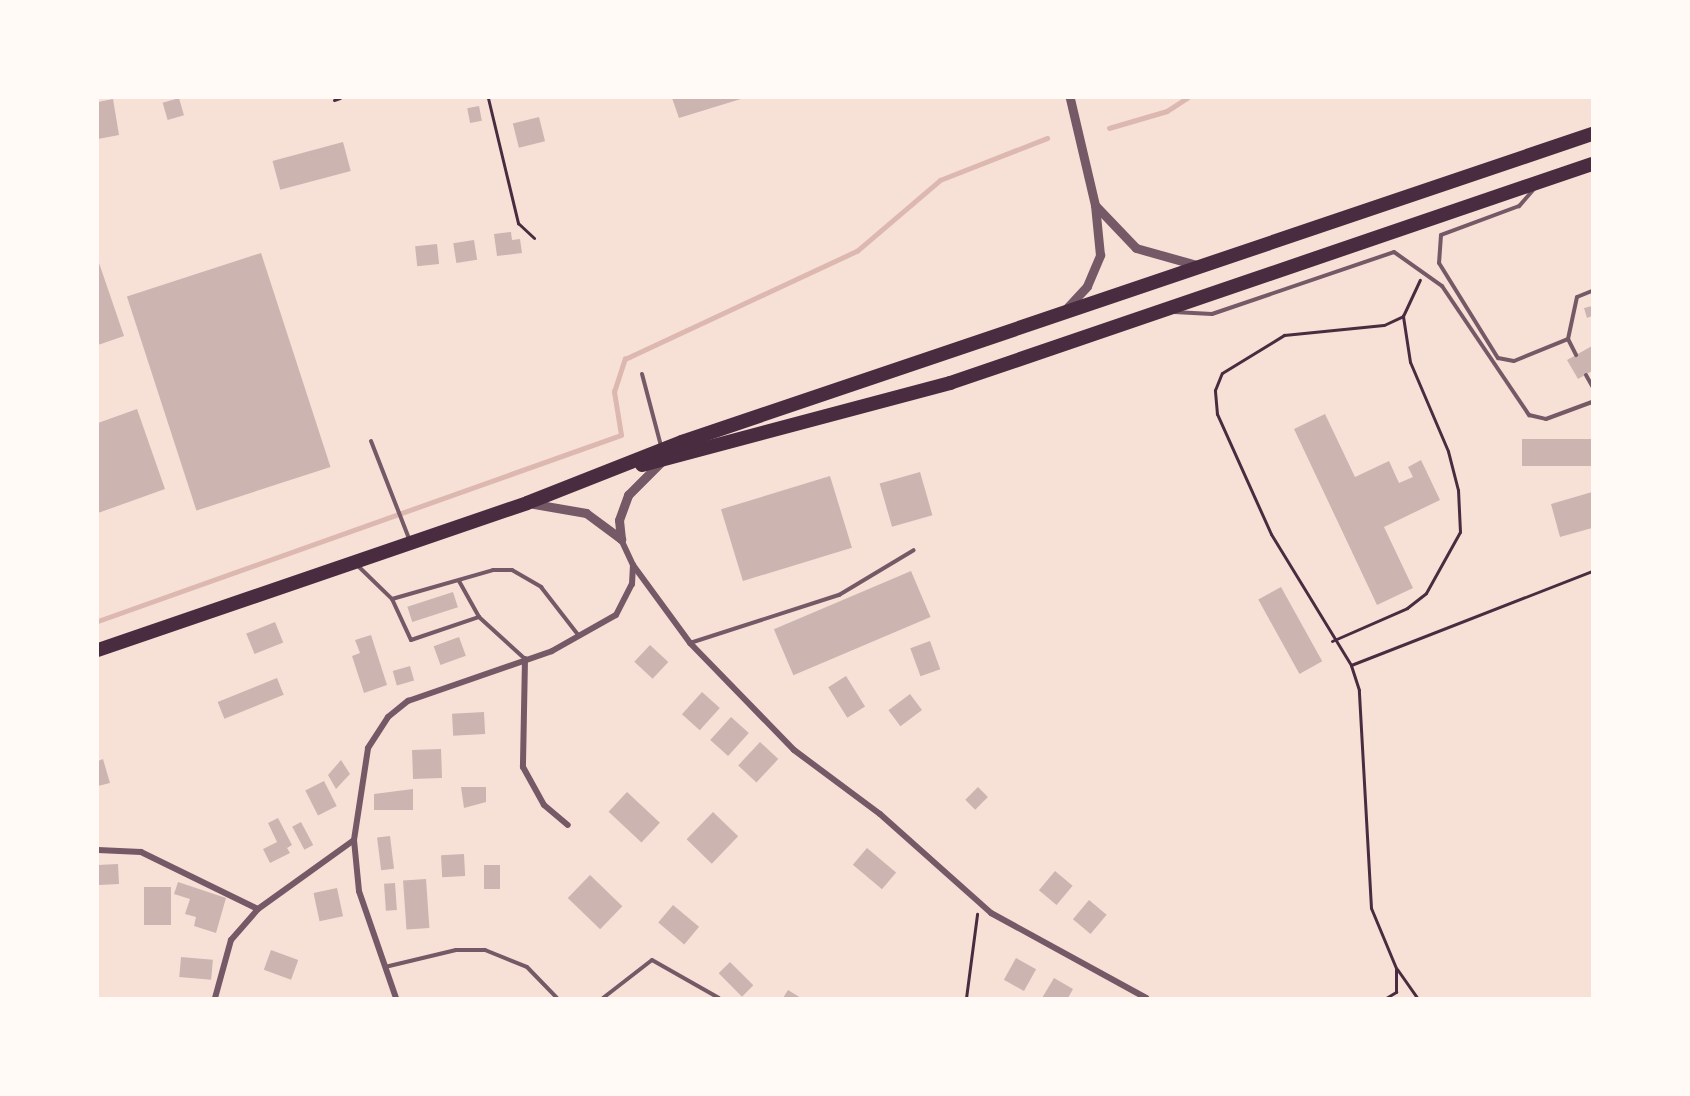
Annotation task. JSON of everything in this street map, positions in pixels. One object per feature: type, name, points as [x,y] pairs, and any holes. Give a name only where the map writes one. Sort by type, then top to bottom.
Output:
[{"type":"highway","points":[[98,650],[527,503],[1064,311],[1593,134]]},
{"type":"highway","points":[[663,455],[950,383],[1544,178],[1593,164]]},
{"type":"street","points":[[1064,311],[1087,286],[1100,255],[1095,205],[1070,98]]},
{"type":"street","points":[[1095,205],[1136,248],[1202,266]]},
{"type":"street","points":[[663,455],[628,495],[619,520],[621,539],[633,565],[690,643],[794,750],[880,814],[977,900],[1146,999]]},
{"type":"street","points":[[527,503],[586,513],[621,539]]},
{"type":"street","points":[[396,999],[359,891],[354,840],[368,748],[388,717],[408,701],[580,638],[616,615],[627,602],[633,565]]},
{"type":"street","points":[[525,659],[523,767],[543,805],[568,825]]},
{"type":"street","points":[[215,999],[231,940],[258,909],[354,840]]},
{"type":"street","points":[[98,850],[141,852],[258,909]]},
{"type":"lane","points":[[1544,178],[1519,206],[1441,235],[1439,263],[1498,358],[1514,361],[1568,339]]},
{"type":"lane","points":[[1161,312],[1212,314],[1394,252],[1442,286],[1523,411],[1546,419],[1593,402]]},
{"type":"lane","points":[[1576,355],[1568,339],[1577,297],[1593,291]]},
{"type":"lane","points":[[642,374],[663,455]]},
{"type":"lane","points":[[1586,375],[1593,386]]},
{"type":"lane","points":[[371,441],[411,543]]},
{"type":"lane","points":[[690,643],[839,595],[914,550]]},
{"type":"lane","points":[[354,562],[392,599],[411,640],[479,617]]},
{"type":"lane","points":[[392,599],[493,570],[528,575],[580,638]]},
{"type":"lane","points":[[459,580],[479,617],[525,659]]},
{"type":"lane","points":[[384,967],[456,950],[485,950],[527,967],[557,999]]},
{"type":"lane","points":[[603,999],[652,960],[719,999]]},
{"type":"path","points":[[334,100],[340,98]]},
{"type":"path","points":[[488,98],[518,223],[534,238]]},
{"type":"path","points":[[1332,641],[1407,608],[1426,593],[1460,532],[1458,490],[1448,451],[1410,362],[1404,316],[1423,272]]},
{"type":"path","points":[[1404,316],[1384,325],[1284,335],[1222,373],[1215,390],[1217,414],[1271,534],[1332,641],[1351,665],[1361,711],[1371,908],[1396,968],[1417,999]]},
{"type":"path","points":[[1351,665],[1593,572]]},
{"type":"path","points":[[966,999],[968,964],[978,935],[977,900]]},
{"type":"path","points":[[1386,999],[1396,992],[1396,968]]},
{"type":"building","points":[[179,98],[184,115],[168,120],[163,103]]},
{"type":"building","points":[[672,98],[744,98],[679,118]]},
{"type":"building","points":[[113,99],[119,135],[98,139],[98,102]]},
{"type":"building","points":[[479,106],[482,121],[470,123],[467,108]]},
{"type":"building","points":[[539,117],[545,141],[519,148],[513,124]]},
{"type":"building","points":[[343,142],[351,171],[280,190],[272,161]]},
{"type":"building","points":[[511,232],[512,240],[520,239],[522,253],[497,256],[494,234]]},
{"type":"building","points":[[474,240],[477,260],[456,263],[453,243]]},
{"type":"building","points":[[437,244],[439,264],[417,266],[415,246]]},
{"type":"building","points":[[261,253],[331,467],[196,511],[127,297]]},
{"type":"building","points":[[98,260],[124,336],[98,345]]},
{"type":"building","points":[[1592,306],[1592,316],[1587,318],[1584,308]]},
{"type":"building","points":[[1592,346],[1592,371],[1578,379],[1567,360]]},
{"type":"building","points":[[137,409],[165,489],[98,513],[98,423]]},
{"type":"building","points":[[1325,414],[1355,477],[1389,461],[1399,483],[1413,477],[1408,467],[1421,460],[1440,500],[1384,527],[1413,588],[1377,605],[1294,429]]},
{"type":"building","points":[[1522,439],[1592,439],[1592,466],[1522,466]]},
{"type":"building","points":[[920,472],[932,515],[892,527],[880,484]]},
{"type":"building","points":[[830,476],[852,548],[743,581],[721,509]]},
{"type":"building","points":[[1592,492],[1592,528],[1560,537],[1551,504]]},
{"type":"building","points":[[911,571],[931,617],[793,675],[774,629]]},
{"type":"building","points":[[1281,587],[1322,661],[1299,674],[1258,600]]},
{"type":"building","points":[[453,592],[458,607],[412,622],[407,607]]},
{"type":"building","points":[[275,622],[283,642],[254,654],[246,634]]},
{"type":"building","points":[[371,635],[387,685],[364,693],[352,656],[360,653],[355,640]]},
{"type":"building","points":[[459,637],[466,656],[440,665],[434,646]]},
{"type":"building","points":[[930,641],[940,669],[921,676],[910,648]]},
{"type":"building","points":[[650,645],[668,662],[653,679],[634,662]]},
{"type":"building","points":[[410,666],[414,680],[397,685],[393,671]]},
{"type":"building","points":[[846,676],[865,707],[847,718],[828,687]]},
{"type":"building","points":[[277,678],[284,695],[224,719],[218,702]]},
{"type":"building","points":[[702,692],[720,708],[700,730],[682,714]]},
{"type":"building","points":[[910,694],[922,710],[900,726],[888,710]]},
{"type":"building","points":[[484,712],[485,734],[453,736],[452,714]]},
{"type":"building","points":[[731,717],[749,733],[728,756],[710,740]]},
{"type":"building","points":[[760,742],[778,759],[756,782],[738,765]]},
{"type":"building","points":[[441,749],[442,778],[413,779],[412,750]]},
{"type":"building","points":[[103,759],[110,783],[98,786],[98,761]]},
{"type":"building","points":[[341,760],[350,774],[336,789],[328,775]]},
{"type":"building","points":[[324,781],[337,806],[318,815],[305,791]]},
{"type":"building","points":[[461,787],[486,787],[486,802],[464,808]]},
{"type":"building","points":[[978,787],[988,797],[975,810],[965,800]]},
{"type":"building","points":[[413,789],[413,810],[374,810],[374,794]]},
{"type":"building","points":[[627,792],[660,823],[641,842],[609,812]]},
{"type":"building","points":[[713,812],[738,836],[712,864],[687,839]]},
{"type":"building","points":[[278,818],[292,845],[287,848],[290,853],[270,863],[263,849],[277,842],[268,823]]},
{"type":"building","points":[[301,822],[313,845],[304,850],[292,827]]},
{"type":"building","points":[[390,836],[394,869],[381,870],[377,838]]},
{"type":"building","points":[[867,848],[896,872],[882,889],[853,865]]},
{"type":"building","points":[[464,854],[465,876],[442,877],[441,855]]},
{"type":"building","points":[[118,864],[119,884],[99,885],[98,865]]},
{"type":"building","points":[[484,865],[500,865],[500,889],[484,889]]},
{"type":"building","points":[[1055,871],[1073,886],[1057,905],[1039,890]]},
{"type":"building","points":[[590,875],[622,906],[600,929],[568,898]]},
{"type":"building","points":[[426,879],[429,928],[406,929],[403,881]]},
{"type":"building","points":[[178,882],[226,898],[216,933],[194,926],[196,917],[185,914],[190,899],[174,894]]},
{"type":"building","points":[[395,883],[397,910],[386,911],[384,884]]},
{"type":"building","points":[[144,887],[171,887],[171,925],[144,925]]},
{"type":"building","points":[[337,888],[343,916],[320,921],[314,893]]},
{"type":"building","points":[[1089,900],[1107,915],[1091,934],[1073,919]]},
{"type":"building","points":[[673,905],[699,927],[684,944],[658,923]]},
{"type":"building","points":[[271,950],[298,960],[291,980],[264,970]]},
{"type":"building","points":[[181,957],[213,960],[211,980],[179,977]]},
{"type":"building","points":[[1016,958],[1036,969],[1024,991],[1004,980]]},
{"type":"building","points":[[730,962],[753,985],[742,997],[719,973]]},
{"type":"building","points":[[1054,978],[1073,989],[1068,998],[1042,998]]},
{"type":"building","points":[[788,990],[801,998],[783,998]]},
{"type":"waterway","points":[[1109,128],[1167,111],[1187,98]]},
{"type":"waterway","points":[[98,621],[621,435],[614,392],[625,359],[857,251],[940,180],[1047,138]]}]
